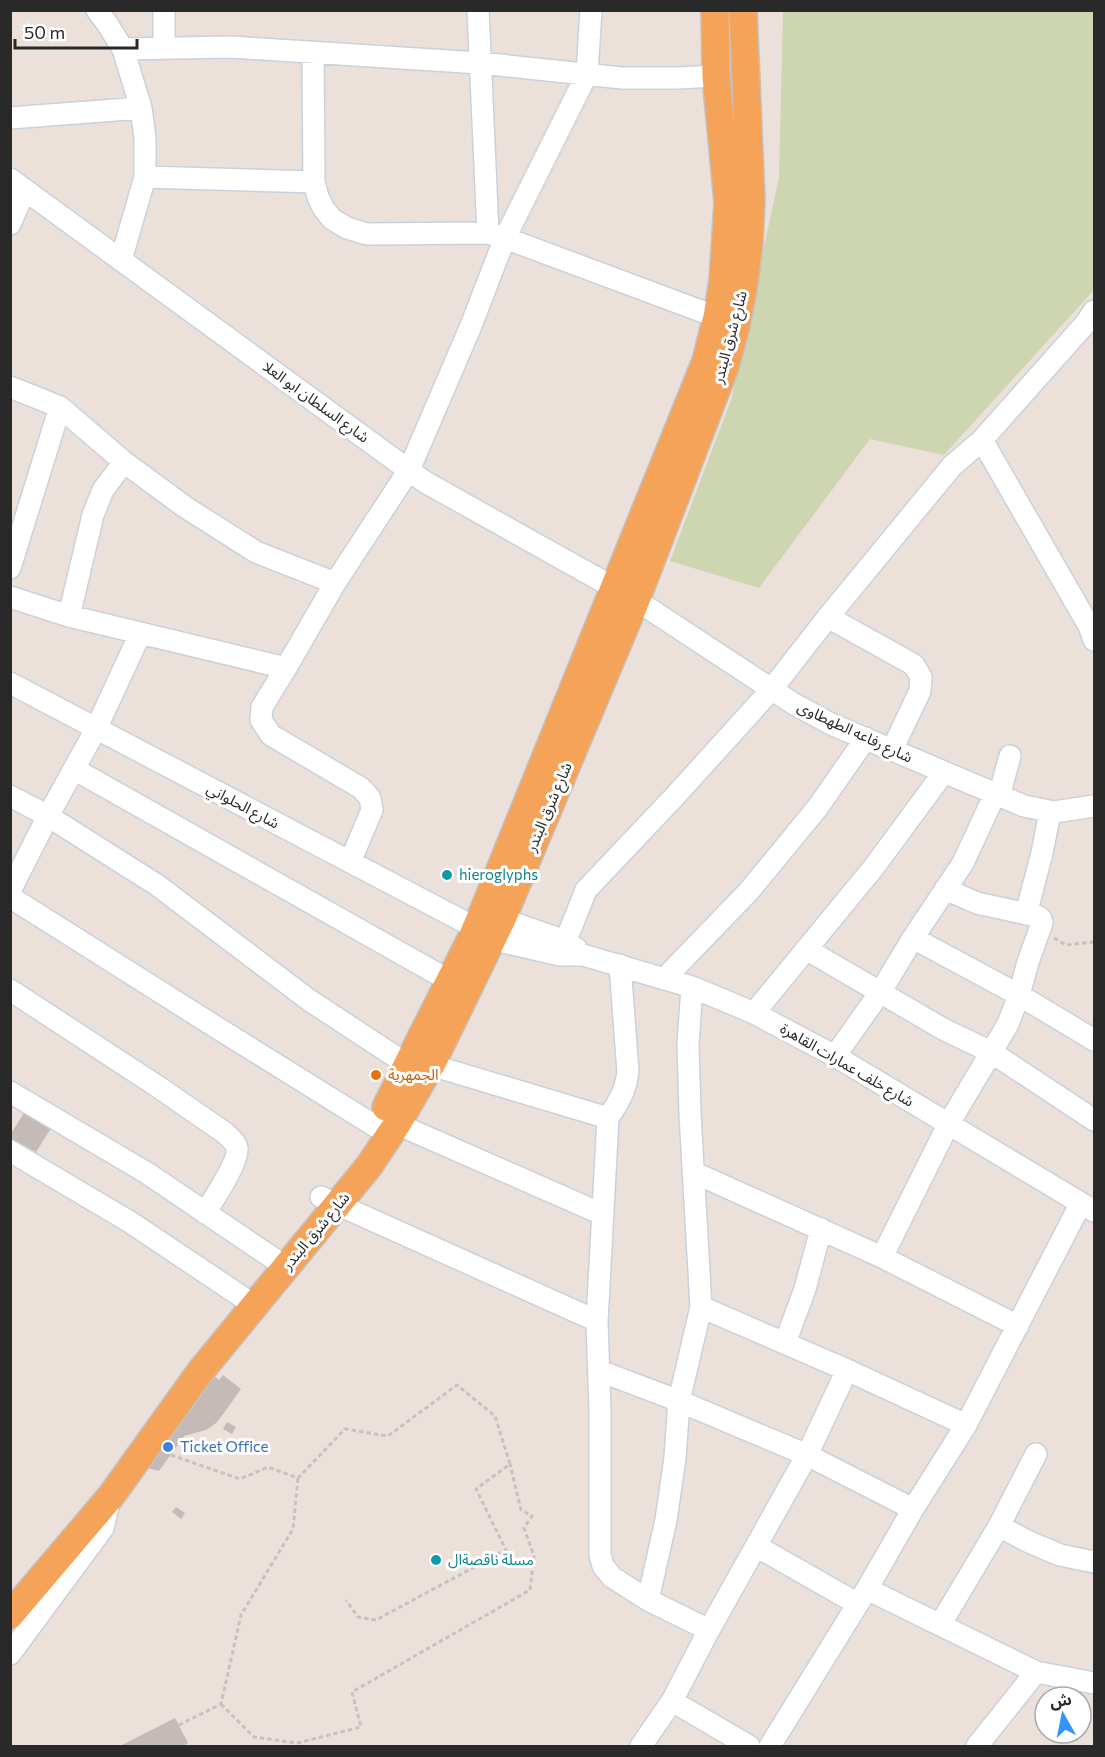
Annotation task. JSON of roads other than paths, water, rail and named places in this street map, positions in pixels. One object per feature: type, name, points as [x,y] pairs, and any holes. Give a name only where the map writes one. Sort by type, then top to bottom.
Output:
[{"type":"main road","name":"شارع شرق البندر","points":[[625,595],[706,361],[717,318],[723,281],[728,202],[716,76],[715,10]]},
{"type":"main road","name":"شارع شرق البندر","points":[[10,1615],[247,1301],[329,1201],[386,1125],[420,1065],[485,927],[625,595],[725,367],[744,285],[749,232],[750,179],[743,10]]},
{"type":"main road","points":[[716,76],[734,73],[745,77]]},
{"type":"main road","points":[[719,115],[730,119],[746,111]]},
{"type":"main road","name":"شارع شرق البندر","points":[[420,1065],[450,981],[485,927]]},
{"type":"main road","name":"شارع شرق البندر","points":[[10,1587],[80,1520],[111,1496],[127,1459]]},
{"type":"street","points":[[97,10],[123,49],[141,108],[145,138],[145,177],[121,260]]},
{"type":"street","points":[[164,10],[164,48]]},
{"type":"street","points":[[478,10],[480,63],[496,236]]},
{"type":"street","points":[[350,862],[372,810],[370,798],[361,788],[271,735],[261,720],[262,707],[335,583],[409,470],[470,328],[496,236],[587,74],[591,10]]},
{"type":"street","points":[[123,49],[231,47],[480,63],[622,78],[716,76]]},
{"type":"street","points":[[313,52],[314,182],[321,203],[332,219],[347,228],[367,234],[496,236],[717,318]]},
{"type":"street","points":[[10,118],[141,108]]},
{"type":"street","points":[[145,177],[314,182]]},
{"type":"street","points":[[10,224],[18,184]]},
{"type":"street","name":"شارع السلطان ابو العلا","points":[[18,184],[425,482],[625,595]]},
{"type":"street","points":[[563,948],[586,890],[771,690],[952,466],[982,440],[1095,311]]},
{"type":"street","points":[[10,387],[60,407],[124,462],[185,507],[256,552],[335,583]]},
{"type":"street","points":[[10,568],[60,407]]},
{"type":"street","points":[[982,440],[1095,640]]},
{"type":"street","points":[[69,616],[93,515],[103,490],[124,462]]},
{"type":"street","name":"شارع رفاعه الطهطاوى","points":[[625,595],[803,709],[892,750],[1024,806],[1054,813],[1095,806]]},
{"type":"street","points":[[10,597],[69,616],[286,668]]},
{"type":"street","points":[[828,617],[914,665],[921,677],[920,691],[892,750]]},
{"type":"street","points":[[10,891],[96,729],[140,634]]},
{"type":"street","name":"شارع الحلواني","points":[[10,683],[350,862],[485,927]]},
{"type":"street","points":[[665,978],[749,891],[818,807],[866,738]]},
{"type":"street","points":[[835,1056],[881,991],[963,863],[997,795],[1010,756]]},
{"type":"street","points":[[74,769],[450,981]]},
{"type":"street","points":[[754,1013],[874,867],[944,772]]},
{"type":"street","points":[[10,796],[48,816],[157,885],[309,1000],[420,1065],[608,1118]]},
{"type":"street","points":[[882,1257],[949,1123],[1008,1024],[1028,962],[1042,853],[1050,812]]},
{"type":"street","points":[[945,889],[1033,923]]},
{"type":"street","points":[[10,897],[210,1024],[386,1125],[602,1214]]},
{"type":"street","name":"شارع خلف عمارات القاهرة","points":[[485,927],[665,978],[754,1013],[835,1056],[1088,1207]]},
{"type":"street","points":[[913,938],[1019,994],[1095,1040]]},
{"type":"street","points":[[806,949],[881,991],[942,1029],[990,1052],[1095,1120]]},
{"type":"street","points":[[620,965],[628,1072],[626,1088],[608,1118],[602,1214],[597,1321],[600,1371],[600,1554],[603,1566],[612,1577],[648,1600],[709,1630]]},
{"type":"street","points":[[648,1600],[666,1520],[675,1458],[679,1401],[701,1307],[688,1044],[692,987]]},
{"type":"street","points":[[10,990],[157,1086],[225,1133],[234,1142],[237,1149],[232,1168],[205,1213]]},
{"type":"street","points":[[10,1092],[147,1173],[279,1262]]},
{"type":"street","points":[[10,1151],[130,1222],[247,1301]]},
{"type":"street","points":[[694,1173],[882,1257],[1018,1326]]},
{"type":"street","points":[[329,1201],[597,1321]]},
{"type":"street","points":[[770,1746],[966,1425],[1018,1326],[1088,1207]]},
{"type":"street","points":[[785,1343],[805,1289],[821,1229]]},
{"type":"street","points":[[701,1307],[848,1370],[966,1425]]},
{"type":"street","points":[[641,1746],[672,1701],[807,1455],[848,1370]]},
{"type":"street","points":[[600,1371],[679,1401],[807,1455],[913,1509]]},
{"type":"street","points":[[940,1625],[999,1527],[1036,1455]]},
{"type":"street","points":[[10,1654],[102,1528],[111,1496]]},
{"type":"street","points":[[999,1527],[1040,1547],[1095,1562]]},
{"type":"street","points":[[756,1546],[863,1597],[940,1625],[1036,1672],[1095,1683]]},
{"type":"street","points":[[977,1746],[1036,1672]]},
{"type":"street","points":[[672,1701],[749,1746]]},
{"type":"place","name":"hieroglyphs","points":[[447,875]]},
{"type":"place","name":"الجمهرية","points":[[376,1075]]},
{"type":"place","name":"Ticket Office","points":[[168,1447]]},
{"type":"place","name":"مسلة ناقصةال","points":[[436,1560]]}]
